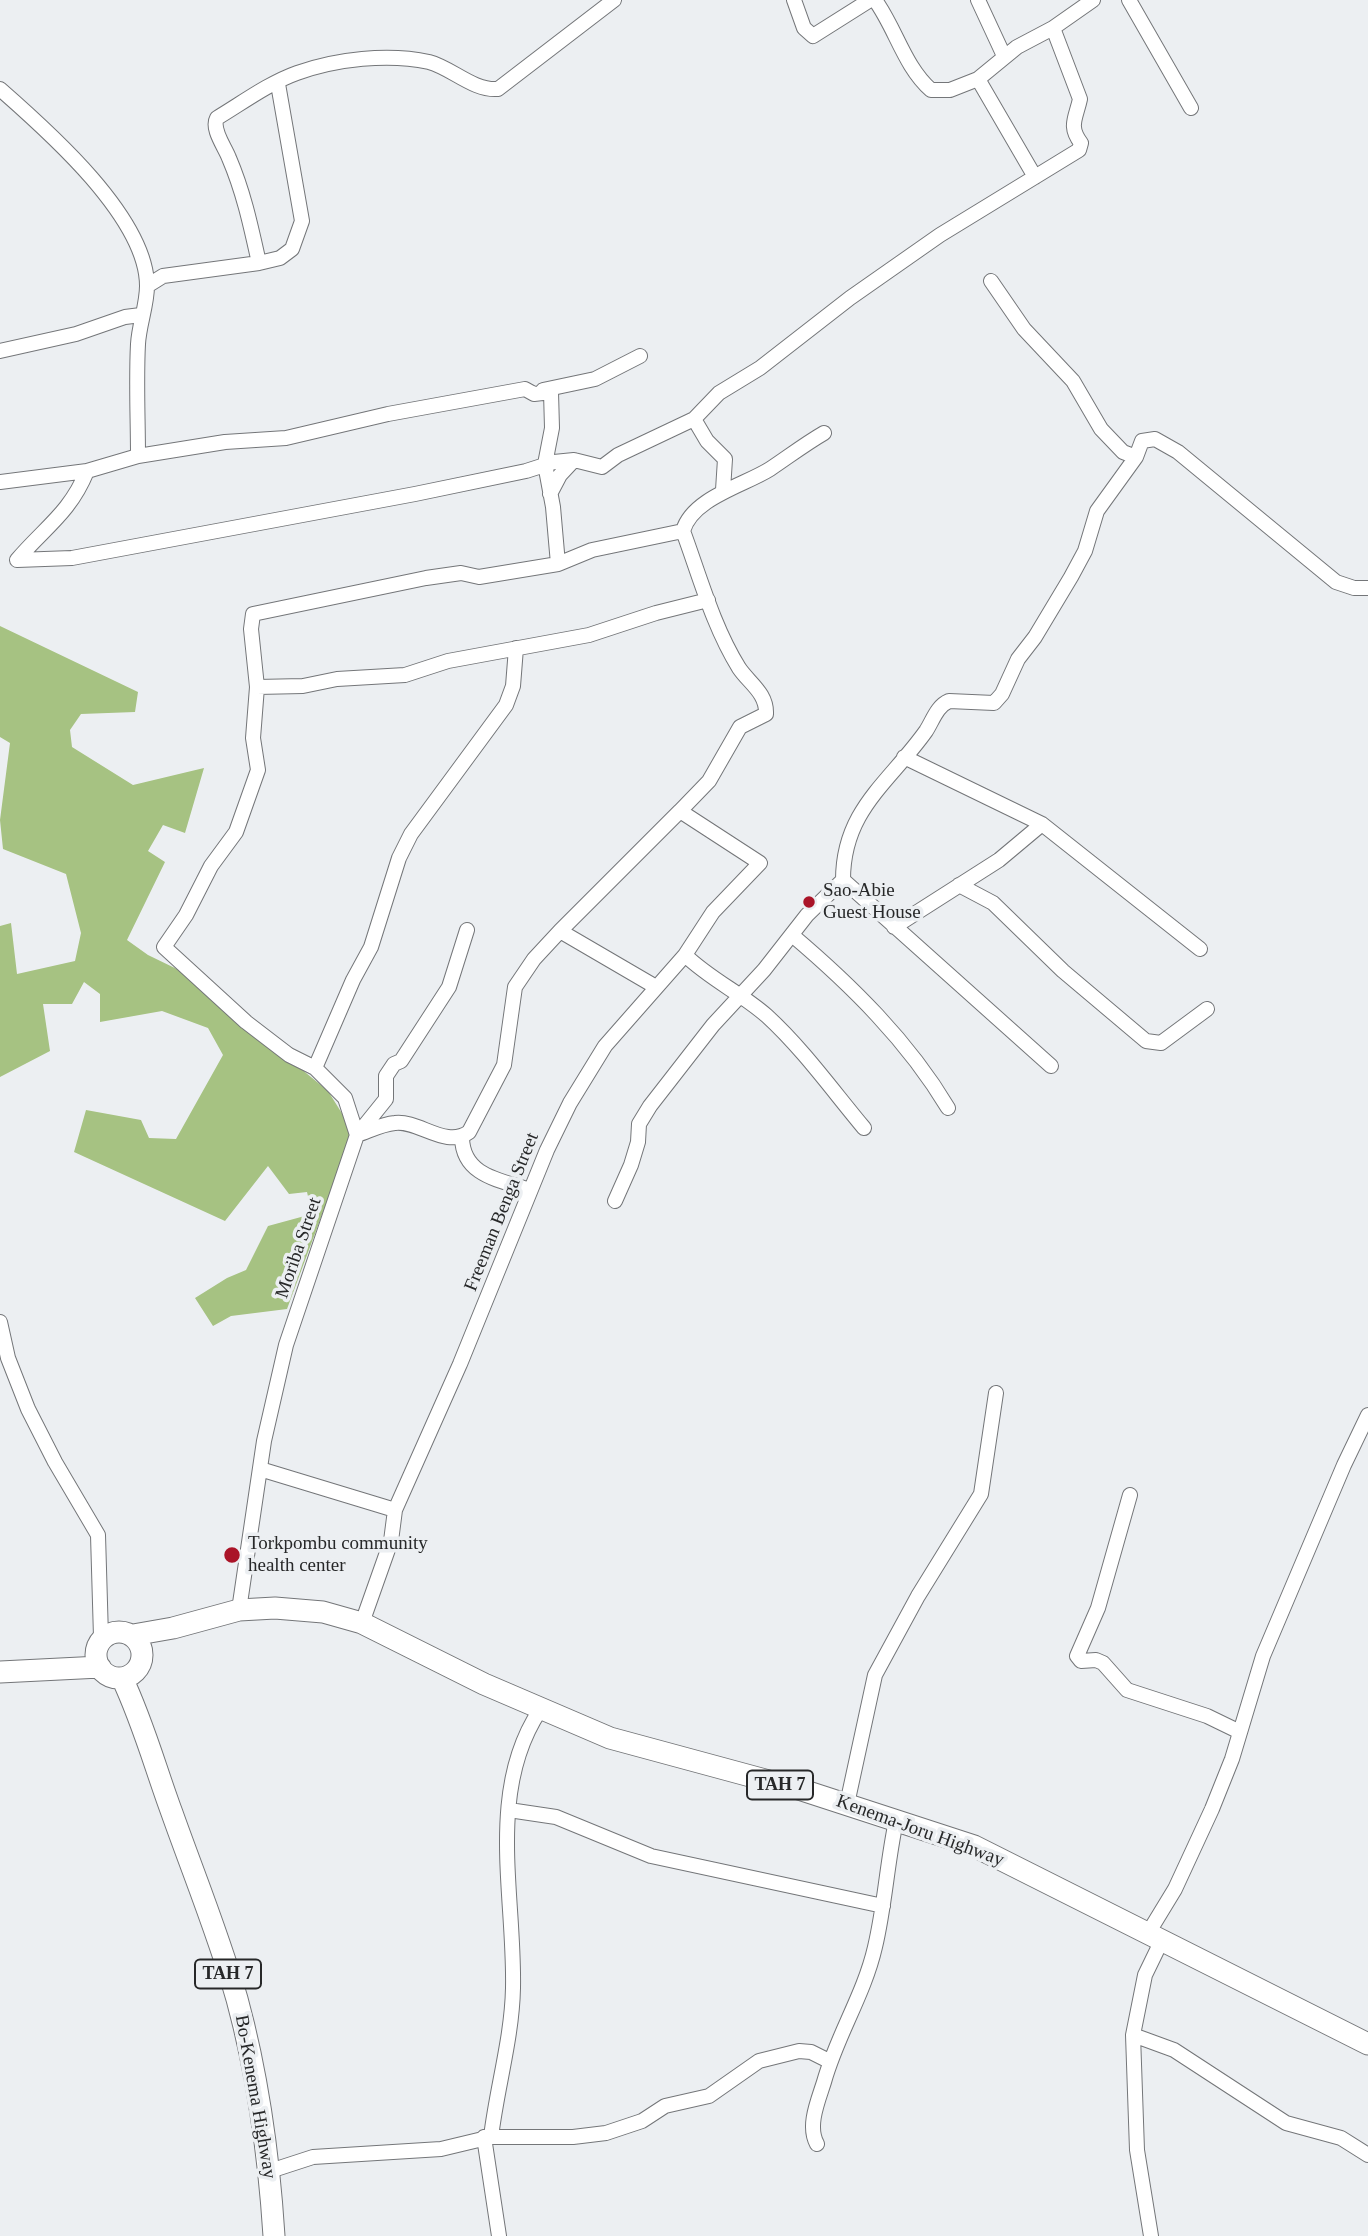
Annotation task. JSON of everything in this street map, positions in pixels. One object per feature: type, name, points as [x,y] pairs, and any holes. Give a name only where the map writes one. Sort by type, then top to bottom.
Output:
[{"type":"highway","name":"Kenema-Joru Highway","points":[[138,1643],[173,1628],[239,1610],[300,1609],[362,1623],[540,1710],[642,1748],[846,1804],[974,1846],[1368,2045]]},
{"type":"highway","points":[[0,1672],[48,1671],[70,1667],[99,1651],[121,1631],[138,1643],[141,1663],[128,1676],[109,1676],[99,1651]]},
{"type":"highway","name":"Bo-Kenema Highway","points":[[128,1676],[172,1814],[196,1873],[237,2000],[270,2171],[274,2236]]},
{"type":"street","points":[[259,263],[252,225],[240,185],[215,123],[227,112],[294,74],[317,67],[391,57],[431,63],[484,87],[498,89],[614,0]]},
{"type":"street","points":[[794,0],[804,28],[813,36],[870,0]]},
{"type":"street","points":[[875,0],[889,19],[910,66],[931,90],[950,90],[978,79],[1004,56],[1053,28],[1073,5],[1093,0]]},
{"type":"street","points":[[978,0],[1004,56]]},
{"type":"street","points":[[1129,0],[1191,108]]},
{"type":"street","points":[[87,471],[79,491],[52,527],[33,541],[17,560],[72,558],[415,494],[545,464],[574,460],[602,467],[618,455],[694,419],[719,393],[760,368],[850,298],[940,235],[1073,156],[1080,143],[1072,132],[1072,124],[1080,99],[1053,28]]},
{"type":"street","points":[[978,79],[1035,177]]},
{"type":"street","points":[[147,286],[163,276],[185,271],[215,271],[280,258],[292,249],[302,221],[278,84]]},
{"type":"street","points":[[0,89],[105,193],[131,233],[141,256],[147,286],[138,344],[138,456]]},
{"type":"street","points":[[991,281],[1024,329],[1073,382],[1101,429],[1123,452],[1136,457]]},
{"type":"street","points":[[0,351],[76,334],[125,317],[141,316]]},
{"type":"street","points":[[532,391],[595,379],[640,356]]},
{"type":"street","points":[[0,482],[87,471],[138,456],[225,442],[286,438],[465,398],[525,389],[534,394],[551,392],[552,428],[550,452],[545,464],[558,564]]},
{"type":"street","points":[[694,419],[707,441],[725,458],[723,490]]},
{"type":"street","points":[[530,1190],[482,1174],[462,1152],[462,1138],[469,1132],[504,1065],[514,987],[534,959],[560,931],[709,781],[740,727],[766,714],[765,701],[741,670],[716,624],[683,531],[685,522],[723,490],[771,468],[824,433]]},
{"type":"street","points":[[615,1201],[638,1142],[639,1124],[650,1106],[807,915],[843,880],[843,859],[853,823],[926,731],[942,704],[949,701],[994,703],[1002,694],[1018,659],[1035,637],[1085,551],[1097,511],[1136,457],[1142,441],[1155,439],[1165,444],[1336,582],[1354,588],[1368,588]]},
{"type":"street","points":[[550,494],[556,480],[574,460]]},
{"type":"street","points":[[462,1138],[394,1123],[357,1135],[345,1098],[315,1068],[289,1055],[246,1023],[163,947],[191,906],[211,866],[236,832],[258,770],[253,738],[257,687],[251,629],[253,614],[438,576],[461,573],[478,577],[558,564],[592,550],[683,531]]},
{"type":"street","points":[[257,687],[303,686],[337,679],[405,675],[449,661],[589,635],[656,613],[708,600]]},
{"type":"street","points":[[315,1068],[371,947],[399,858],[411,834],[506,705],[513,686],[516,648]]},
{"type":"street","points":[[904,757],[1042,824],[1200,949]]},
{"type":"street","name":"Freeman Benga Street","points":[[362,1623],[391,1541],[395,1510],[460,1364],[530,1190],[583,1078],[605,1046],[685,955],[713,912],[760,863],[680,811]]},
{"type":"street","points":[[894,928],[999,860],[1042,824]]},
{"type":"street","points":[[843,880],[1051,1066]]},
{"type":"street","points":[[959,885],[993,903],[1063,971],[1146,1041],[1161,1043],[1207,1009]]},
{"type":"street","name":"Moriba Street","points":[[239,1610],[260,1469],[286,1345],[357,1135],[386,1099],[386,1076],[394,1064],[401,1061],[449,987],[467,930]]},
{"type":"street","points":[[560,931],[656,987]]},
{"type":"street","points":[[792,935],[835,972],[872,1010],[921,1068],[948,1108]]},
{"type":"street","points":[[685,955],[732,993],[741,994],[795,1046],[864,1128]]},
{"type":"street","points":[[0,1322],[8,1358],[28,1409],[55,1462],[98,1535],[99,1651]]},
{"type":"street","points":[[846,1804],[875,1675],[918,1596],[981,1494],[996,1393]]},
{"type":"street","points":[[1151,2236],[1137,2150],[1133,2035],[1154,1939],[1212,1809],[1240,1732],[1244,1709],[1263,1656],[1343,1465],[1368,1415]]},
{"type":"street","points":[[260,1469],[395,1510]]},
{"type":"street","points":[[1130,1495],[1098,1608],[1077,1656],[1081,1661],[1096,1660],[1103,1663],[1127,1690],[1207,1716],[1240,1732]]},
{"type":"street","points":[[499,2236],[487,2137],[513,1990],[509,1810],[515,1758],[525,1732],[540,1710]]},
{"type":"street","points":[[509,1810],[556,1817],[651,1856],[883,1906]]},
{"type":"street","points":[[817,2144],[813,2136],[814,2124],[830,2061],[862,1991],[875,1948],[896,1821]]},
{"type":"street","points":[[1133,2035],[1174,2050],[1286,2123],[1340,2138],[1368,2155]]},
{"type":"street","points":[[270,2171],[313,2157],[441,2149],[487,2137],[573,2137],[606,2133],[642,2121],[665,2106],[709,2096],[759,2061],[799,2051],[811,2052],[830,2061]]},
{"type":"green space","points":[[0,626],[138,692],[135,712],[81,714],[70,730],[72,747],[133,785],[204,768],[185,833],[163,825],[148,851],[165,862],[127,940],[148,955],[183,972],[328,1091],[353,1131],[287,1309],[231,1316],[213,1326],[195,1298],[227,1278],[246,1270],[268,1226],[312,1214],[307,1192],[289,1194],[268,1166],[225,1221],[74,1152],[86,1110],[141,1120],[149,1138],[176,1139],[223,1055],[208,1028],[162,1011],[100,1022],[100,994],[84,982],[72,1004],[43,1004],[50,1051],[0,1077],[0,926],[11,923],[17,974],[75,961],[81,933],[66,874],[3,849],[0,820],[10,743],[0,737]]},
{"type":"place","name":"Sao-Abie Guest House","points":[[809,902]]},
{"type":"place","name":"Torkpombu community health center","points":[[232,1555]]}]
